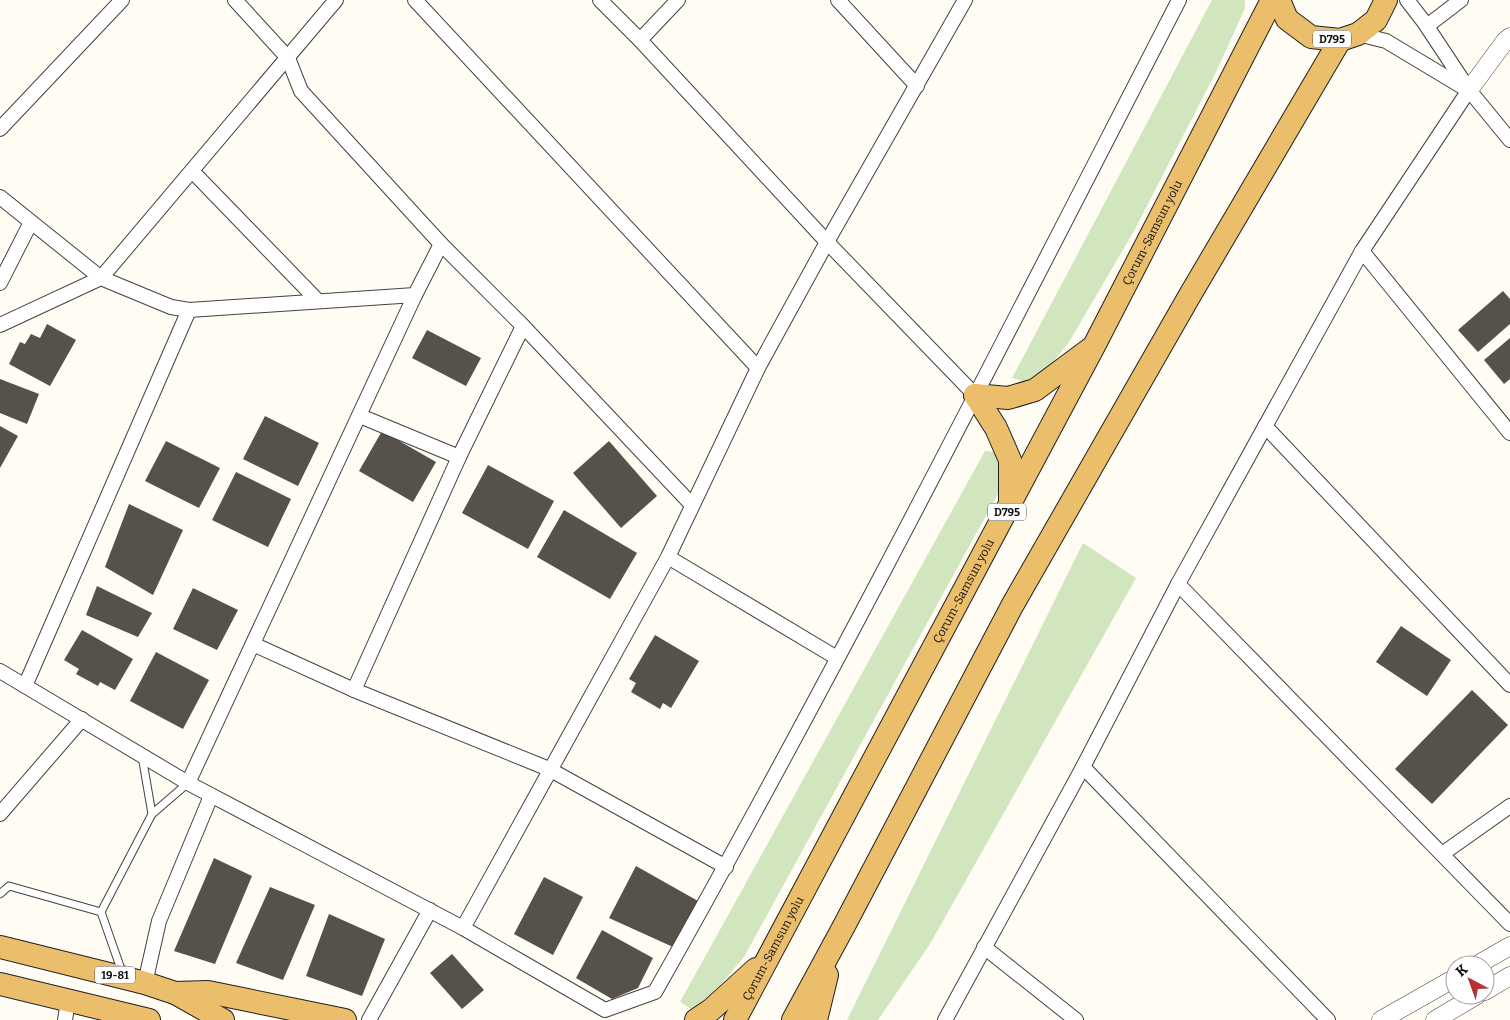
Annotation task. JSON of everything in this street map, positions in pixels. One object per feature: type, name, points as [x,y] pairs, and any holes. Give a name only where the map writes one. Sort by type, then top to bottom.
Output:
[{"type":"highway","name":"Çorum-Samsun yolu","points":[[735,1020],[1010,506],[1272,0]]},
{"type":"highway","name":"D795","points":[[1279,0],[1287,19],[1311,36],[1349,37]]},
{"type":"highway","name":"D795","points":[[793,1020],[1012,606],[1185,304],[1349,37],[1376,20],[1386,0]]},
{"type":"highway","points":[[975,395],[1008,398],[1036,390],[1094,346]]},
{"type":"highway","points":[[975,395],[996,428],[1010,460],[1010,506]]},
{"type":"highway","points":[[816,1020],[824,986],[844,926]]},
{"type":"highway","name":"19-81","points":[[0,947],[146,983],[175,994],[223,1020]]},
{"type":"highway","points":[[696,1020],[712,1010],[770,957]]},
{"type":"highway","points":[[0,984],[67,1010],[149,1020]]},
{"type":"highway","points":[[175,994],[208,992],[345,1020]]},
{"type":"street","points":[[0,129],[122,0]]},
{"type":"street","points":[[235,0],[288,58],[301,91],[441,244],[523,326],[692,505]]},
{"type":"street","points":[[0,325],[101,278],[336,0]]},
{"type":"street","points":[[416,0],[758,368]]},
{"type":"street","points":[[600,0],[640,40],[827,242],[975,395]]},
{"type":"street","points":[[640,40],[678,0]]},
{"type":"street","points":[[838,0],[917,86]]},
{"type":"street","points":[[463,928],[668,557],[758,368],[827,242],[965,0]]},
{"type":"street","points":[[0,671],[211,796],[430,910],[605,1010],[656,992],[726,867],[838,658],[1179,0]]},
{"type":"street","points":[[1408,0],[1468,90],[1510,140]]},
{"type":"street","points":[[1427,26],[1462,0]]},
{"type":"street","points":[[1349,37],[1386,41],[1468,90]]},
{"type":"street","points":[[945,1020],[1083,767],[1178,584],[1362,251],[1468,90],[1510,37]]},
{"type":"street","points":[[192,171],[318,301]]},
{"type":"street","points":[[0,197],[101,278],[172,307],[189,310],[415,295]]},
{"type":"street","points":[[0,283],[31,222]]},
{"type":"street","points":[[188,783],[415,295],[441,244]]},
{"type":"street","points":[[1362,251],[1510,433]]},
{"type":"street","points":[[26,686],[189,310]]},
{"type":"street","points":[[354,690],[459,457],[523,326]]},
{"type":"street","points":[[360,416],[459,457]]},
{"type":"street","points":[[1264,426],[1510,685]]},
{"type":"street","points":[[668,557],[838,658]]},
{"type":"street","points":[[1178,584],[1510,924]]},
{"type":"street","points":[[253,644],[354,690],[549,770],[726,867]]},
{"type":"street","points":[[2,809],[82,719]]},
{"type":"street","points":[[1083,767],[1328,1020]]},
{"type":"street","points":[[146,983],[159,921],[211,796]]},
{"type":"street","points":[[1442,854],[1510,806]]},
{"type":"street","points":[[370,1020],[430,910]]},
{"type":"street","points":[[1494,955],[1510,946]]},
{"type":"street","points":[[984,947],[1076,1020]]},
{"type":"street","points":[[1495,984],[1510,976]]},
{"type":"street","points":[[1381,1020],[1445,984]]},
{"type":"street","points":[[1440,1019],[1462,1005]]},
{"type":"lane","points":[[142,756],[152,814]]},
{"type":"lane","points":[[123,977],[101,912],[152,814],[188,783]]},
{"type":"lane","points":[[0,894],[9,886],[101,912]]},
{"type":"green space","points":[[1212,0],[1245,0],[1245,8],[1217,70],[1134,231],[1069,342],[1035,385],[1012,378]]},
{"type":"green space","points":[[985,451],[997,452],[1000,490],[744,957],[694,1011],[680,1002]]},
{"type":"green space","points":[[1083,543],[1136,578],[930,944],[878,1020],[847,1020]]},
{"type":"building","points":[[1503,291],[1510,299],[1510,324],[1478,352],[1458,330]]},
{"type":"building","points":[[47,324],[76,340],[50,386],[9,364],[20,342],[25,344],[31,334],[40,338]]},
{"type":"building","points":[[427,330],[481,358],[466,386],[412,358]]},
{"type":"building","points":[[1510,338],[1510,379],[1504,384],[1484,360]]},
{"type":"building","points":[[0,379],[39,394],[27,424],[0,413]]},
{"type":"building","points":[[265,416],[319,443],[298,486],[243,459]]},
{"type":"building","points":[[0,426],[18,436],[0,468]]},
{"type":"building","points":[[382,431],[436,462],[413,502],[359,471]]},
{"type":"building","points":[[166,441],[220,468],[199,508],[145,481]]},
{"type":"building","points":[[609,441],[657,496],[621,528],[573,473]]},
{"type":"building","points":[[488,465],[554,501],[528,549],[462,513]]},
{"type":"building","points":[[236,472],[291,499],[268,547],[212,520]]},
{"type":"building","points":[[129,504],[183,530],[153,595],[105,567]]},
{"type":"building","points":[[564,510],[637,553],[610,599],[537,557]]},
{"type":"building","points":[[97,586],[152,613],[138,637],[86,615]]},
{"type":"building","points":[[193,588],[238,610],[217,650],[173,629]]},
{"type":"building","points":[[1401,626],[1451,660],[1427,696],[1376,662]]},
{"type":"building","points":[[82,630],[133,659],[115,690],[100,682],[98,686],[76,674],[79,669],[64,660]]},
{"type":"building","points":[[655,635],[699,661],[671,708],[663,703],[660,709],[631,692],[636,683],[629,679]]},
{"type":"building","points":[[156,652],[209,680],[183,729],[130,701]]},
{"type":"building","points":[[1472,690],[1508,725],[1432,804],[1395,769]]},
{"type":"building","points":[[214,858],[252,876],[215,964],[174,951]]},
{"type":"building","points":[[636,866],[698,901],[673,947],[609,918]]},
{"type":"building","points":[[544,877],[583,897],[553,955],[514,934]]},
{"type":"building","points":[[270,887],[315,905],[283,980],[236,963]]},
{"type":"building","points":[[329,914],[385,939],[362,996],[306,976]]},
{"type":"building","points":[[602,930],[653,958],[638,988],[612,999],[576,978]]},
{"type":"building","points":[[452,954],[484,990],[462,1009],[430,973]]}]
